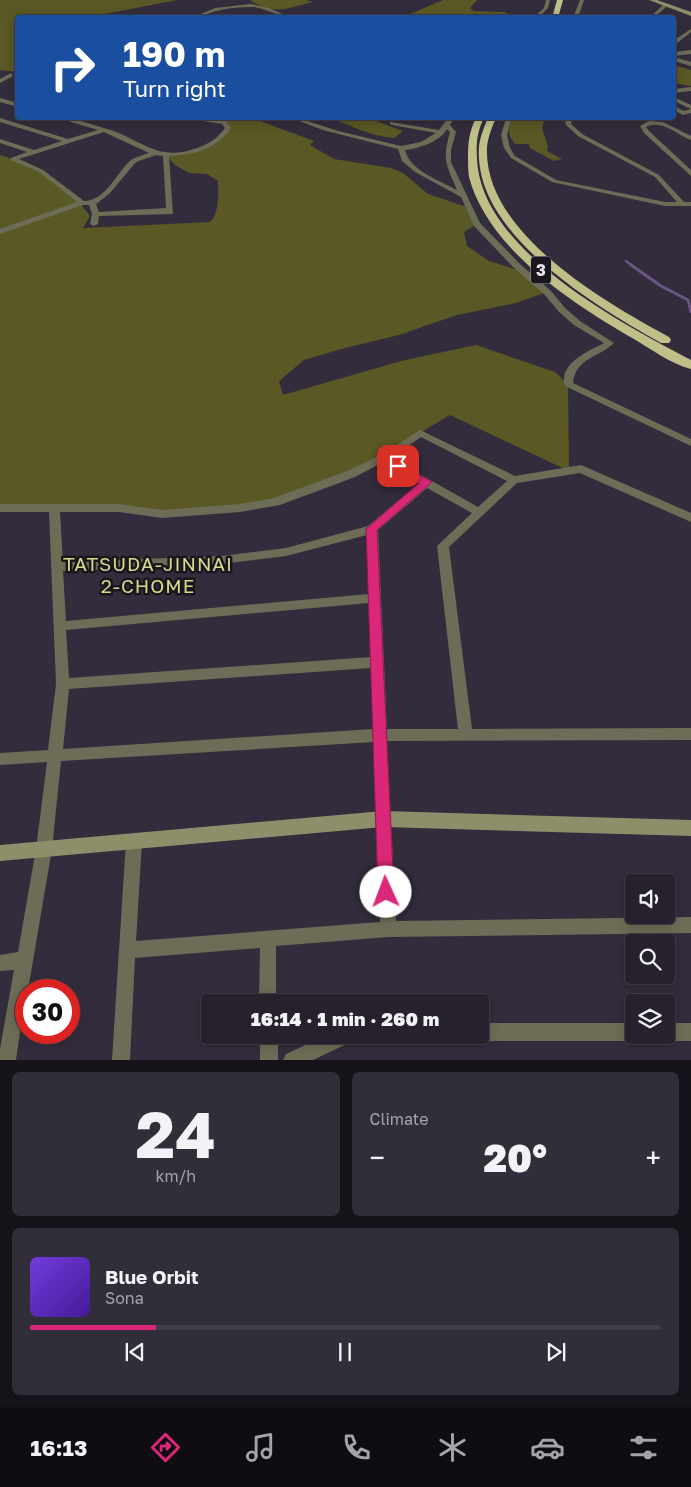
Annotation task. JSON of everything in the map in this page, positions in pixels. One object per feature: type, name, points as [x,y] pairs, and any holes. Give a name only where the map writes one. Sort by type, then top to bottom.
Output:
[{"type":"highway","name":"3","points":[[479,120],[472,137],[470,155],[476,188],[494,220],[513,244],[561,287],[582,302],[618,326],[691,365]]},
{"type":"highway","name":"3","points":[[491,120],[482,152],[485,173],[494,198],[517,233],[542,258],[601,303],[691,354]]},
{"type":"street","points":[[538,15],[547,6],[548,0]]},
{"type":"street","points":[[576,15],[582,0]]},
{"type":"street","points":[[652,0],[691,14]]},
{"type":"street","points":[[547,6],[560,4]]},
{"type":"street","points":[[199,15],[206,11],[249,6],[268,8],[284,15]]},
{"type":"street","points":[[654,15],[665,6]]},
{"type":"street","points":[[680,32],[690,32]]},
{"type":"street","points":[[676,41],[690,32]]},
{"type":"street","points":[[676,42],[683,43]]},
{"type":"street","points":[[677,53],[691,52]]},
{"type":"street","points":[[676,60],[691,64]]},
{"type":"street","points":[[2,79],[11,75]]},
{"type":"street","points":[[676,91],[691,89]]},
{"type":"street","points":[[676,99],[691,109]]},
{"type":"street","points":[[0,100],[15,104]]},
{"type":"street","points":[[676,109],[683,113],[691,109]]},
{"type":"street","points":[[2,122],[15,119]]},
{"type":"street","points":[[67,120],[104,130],[156,153],[166,155],[199,150],[224,135],[228,128],[224,122],[210,120]]},
{"type":"street","points":[[299,120],[324,130],[401,148],[423,142],[444,129],[450,120]]},
{"type":"street","points":[[508,120],[504,135],[507,148],[513,157],[554,181],[665,204],[691,204]]},
{"type":"street","points":[[569,120],[568,124],[580,135],[657,176],[666,183],[682,204]]},
{"type":"street","points":[[658,120],[691,138]]},
{"type":"street","points":[[2,122],[67,141]]},
{"type":"street","points":[[392,123],[444,129],[453,132],[448,150],[448,162],[456,183],[465,197],[477,224],[501,250],[547,292],[562,310],[577,323],[610,343],[579,360],[568,378],[568,384],[691,443]]},
{"type":"street","points":[[663,124],[646,124],[643,128],[691,174]]},
{"type":"street","points":[[82,203],[41,171],[13,159],[104,130]]},
{"type":"street","points":[[0,141],[32,152]]},
{"type":"street","points":[[401,148],[404,160],[417,171],[465,197]]},
{"type":"street","points":[[0,232],[82,203],[92,202],[108,192],[134,161],[156,153]]},
{"type":"street","points":[[96,214],[170,211],[166,155]]},
{"type":"street","points":[[92,202],[96,214],[94,224]]},
{"type":"street","points":[[0,508],[54,510],[119,508],[162,514],[240,508],[276,502],[351,474],[383,458],[420,432],[514,480]]},
{"type":"street","points":[[383,458],[479,512]]},
{"type":"street","points":[[466,734],[443,546],[514,480],[581,469],[691,518]]},
{"type":"street","points":[[57,567],[244,558],[286,552],[372,529],[427,482]]},
{"type":"street","points":[[7,1060],[44,849],[63,684],[54,510]]},
{"type":"street","points":[[372,529],[388,929]]},
{"type":"street","points":[[60,626],[374,598]]},
{"type":"street","points":[[63,684],[377,662]]},
{"type":"street","points":[[0,759],[380,735],[691,734]]},
{"type":"street","points":[[0,853],[383,818],[691,828]]},
{"type":"street","points":[[121,1060],[134,841]]},
{"type":"street","points":[[127,950],[388,929],[691,926]]},
{"type":"street","points":[[268,939],[268,994]]},
{"type":"street","points":[[0,963],[24,960]]},
{"type":"street","points":[[489,1032],[625,1032]]},
{"type":"street","points":[[675,1032],[691,1032]]},
{"type":"street","points":[[268,1044],[269,1060]]},
{"type":"street","points":[[292,1060],[328,1044]]},
{"type":"shaded area","points":[[0,0],[177,0],[99,15],[15,15],[15,72],[0,70]]},
{"type":"shaded area","points":[[250,0],[306,0],[313,2],[288,8],[273,9],[258,5]]},
{"type":"shaded area","points":[[443,0],[477,0],[470,8],[474,11],[505,12],[510,15],[408,15]]},
{"type":"shaded area","points":[[676,66],[691,70],[691,86],[676,83]]},
{"type":"shaded area","points":[[212,120],[257,120],[314,141],[310,145],[334,159],[391,168],[403,173],[428,194],[470,208],[477,224],[464,232],[467,246],[489,261],[524,272],[547,292],[516,303],[457,315],[399,335],[304,360],[279,381],[283,395],[401,361],[476,345],[555,372],[568,384],[569,471],[450,415],[383,458],[276,502],[190,513],[119,509],[0,508],[0,155],[38,171],[62,186],[82,205],[90,216],[83,228],[210,222],[217,208],[218,181],[207,174],[189,173],[175,165],[166,155],[199,150],[227,131],[224,122]]},
{"type":"shaded area","points":[[336,120],[373,120],[403,131],[394,138],[361,130]]},
{"type":"shaded area","points":[[512,120],[544,120],[542,128],[548,147],[547,151],[562,159],[554,161],[530,148],[529,144],[515,144],[509,131]]},
{"type":"waterway","points":[[626,261],[633,266]]},
{"type":"waterway","points":[[631,265],[661,286],[688,300],[691,312]]},
{"type":"district","name":"TATSUDA-JINNAI 2-CHOME","points":[[148,575]]},
{"type":"route","points":[[386,892],[372,529],[427,482],[398,466]]}]
